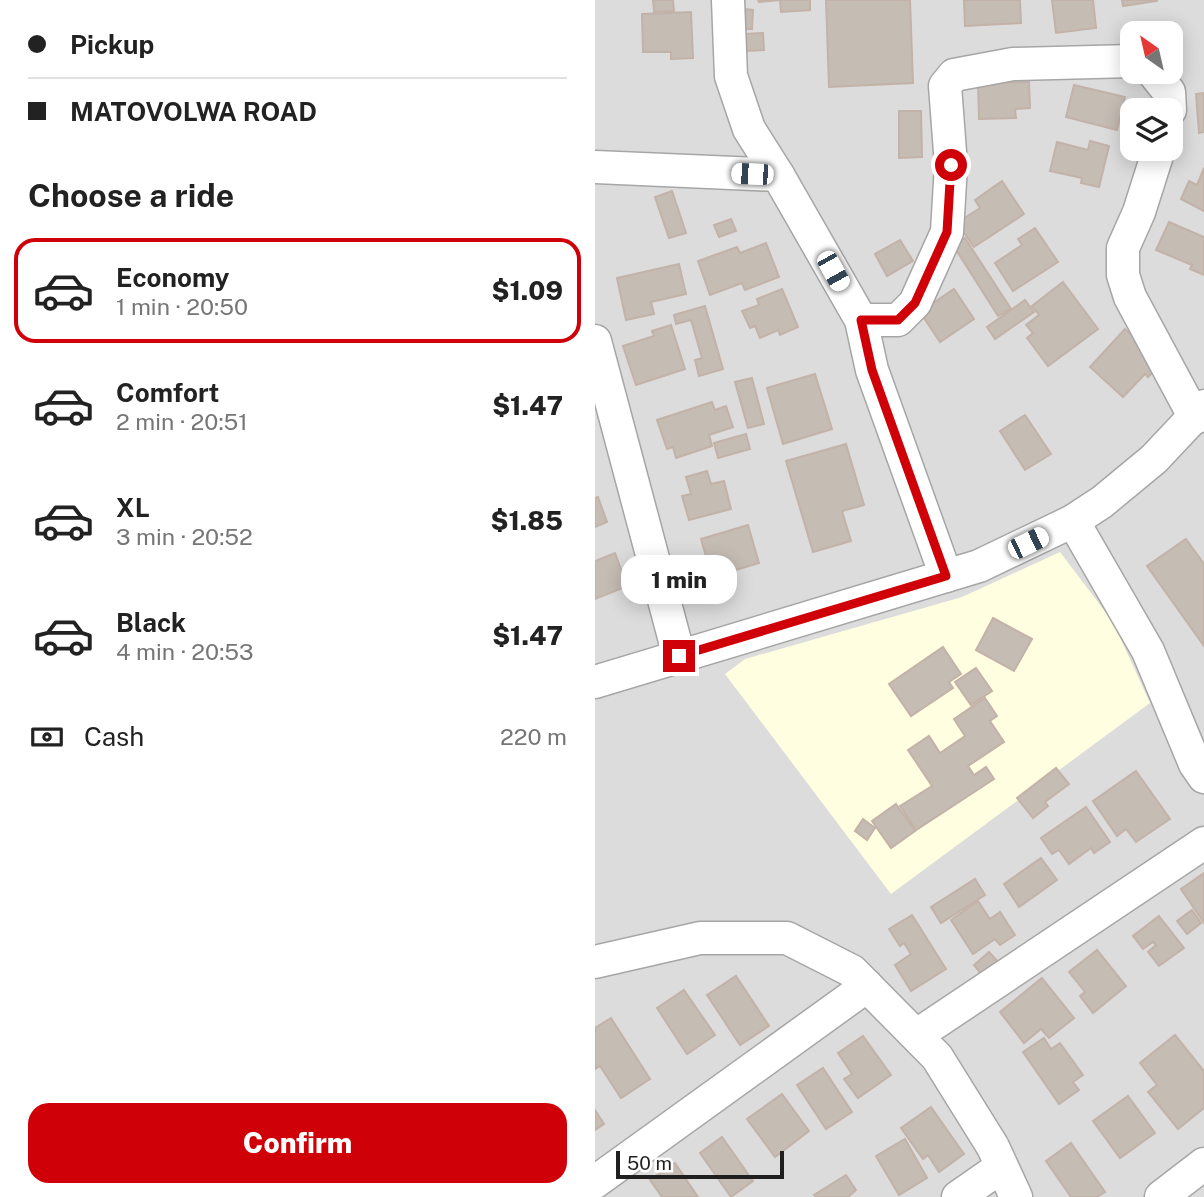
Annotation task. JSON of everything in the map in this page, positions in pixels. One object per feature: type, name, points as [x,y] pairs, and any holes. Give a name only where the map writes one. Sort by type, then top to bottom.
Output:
[{"type":"street","points":[[728,0],[731,75],[749,129],[861,320],[872,370],[946,576]]},
{"type":"street","points":[[861,320],[898,320],[915,303],[947,232],[951,165],[945,86],[954,75],[1013,64],[1120,61]]},
{"type":"street","points":[[595,682],[979,566],[1073,521],[1103,502],[1144,468],[1199,412],[1130,297],[1123,275],[1123,248],[1139,212],[1155,161]]},
{"type":"street","points":[[595,167],[778,175]]},
{"type":"street","points":[[595,341],[599,374],[679,656]]},
{"type":"street","points":[[1073,521],[1148,651],[1195,764],[1204,776]]},
{"type":"street","points":[[917,1035],[1204,843]]},
{"type":"street","points":[[595,962],[701,938],[787,938],[852,971],[937,1057],[993,1147],[1016,1197]]},
{"type":"street","points":[[595,1182],[867,986]]},
{"type":"street","points":[[1161,1197],[1204,1164]]},
{"type":"street","points":[[958,1197],[1001,1167]]},
{"type":"shaded area","points":[[595,0],[1204,0],[1204,1197],[595,1197]]},
{"type":"shaded area","points":[[1060,552],[1113,622],[1150,703],[891,894],[725,674],[745,659],[962,597]]},
{"type":"building","points":[[653,0],[673,0],[674,11],[654,12]]},
{"type":"building","points":[[780,0],[810,0],[810,10],[781,12]]},
{"type":"building","points":[[826,0],[910,0],[913,83],[829,87]]},
{"type":"building","points":[[964,0],[1020,0],[1021,23],[965,26]]},
{"type":"building","points":[[1052,0],[1093,0],[1096,28],[1056,33]]},
{"type":"building","points":[[1122,0],[1157,0],[1157,1],[1123,6]]},
{"type":"building","points":[[744,9],[753,10],[752,29],[742,29]]},
{"type":"building","points":[[691,12],[693,58],[671,59],[671,52],[643,52],[642,14]]},
{"type":"building","points":[[763,33],[764,50],[746,51],[745,34]]},
{"type":"building","points":[[1029,82],[1030,108],[1015,109],[1016,118],[979,119],[978,83]]},
{"type":"building","points":[[1074,85],[1125,97],[1120,98],[1117,130],[1066,117]]},
{"type":"building","points":[[1204,93],[1204,132],[1199,133],[1196,94]]},
{"type":"building","points":[[899,111],[921,111],[922,157],[899,158]]},
{"type":"building","points":[[1090,141],[1109,146],[1099,187],[1081,183],[1082,178],[1050,171],[1057,142],[1088,150]]},
{"type":"building","points":[[1204,168],[1204,211],[1181,199],[1189,181],[1197,185]]},
{"type":"building","points":[[1002,181],[1024,214],[974,247],[957,223],[980,208],[975,200]]},
{"type":"building","points":[[672,191],[686,233],[669,238],[655,197]]},
{"type":"building","points":[[731,219],[736,231],[719,237],[714,225]]},
{"type":"building","points":[[1169,222],[1204,237],[1204,275],[1190,269],[1192,265],[1156,250]]},
{"type":"building","points":[[1035,228],[1058,262],[1013,291],[995,263],[1022,245],[1018,239]]},
{"type":"building","points":[[965,238],[1011,309],[998,316],[953,245]]},
{"type":"building","points":[[900,240],[913,261],[887,276],[875,254]]},
{"type":"building","points":[[766,243],[779,277],[745,290],[742,283],[710,295],[698,261],[737,247],[740,253]]},
{"type":"building","points":[[679,264],[686,294],[651,302],[654,314],[626,320],[617,278]]},
{"type":"building","points":[[1063,282],[1098,329],[1048,366],[1027,338],[1033,333],[1026,325],[1039,315],[1032,306]]},
{"type":"building","points":[[782,289],[798,327],[780,335],[778,330],[760,338],[755,326],[750,328],[742,311],[759,305],[757,299]]},
{"type":"building","points":[[954,289],[974,319],[940,342],[920,312]]},
{"type":"building","points":[[1025,300],[1034,312],[995,339],[987,327]]},
{"type":"building","points":[[705,306],[723,369],[699,376],[695,360],[702,358],[691,320],[676,324],[674,315]]},
{"type":"building","points":[[671,325],[685,369],[636,385],[623,346],[654,336],[652,331]]},
{"type":"building","points":[[1125,329],[1162,363],[1148,377],[1145,374],[1123,397],[1090,367]]},
{"type":"building","points":[[815,374],[832,429],[783,444],[767,388]]},
{"type":"building","points":[[752,378],[764,424],[748,428],[735,382]]},
{"type":"building","points":[[712,402],[715,410],[726,406],[733,427],[709,435],[712,446],[676,458],[673,447],[667,449],[657,420]]},
{"type":"building","points":[[1025,415],[1051,454],[1025,470],[1000,431]]},
{"type":"building","points":[[746,434],[750,449],[718,458],[714,443]]},
{"type":"building","points":[[846,444],[864,505],[842,511],[851,541],[813,552],[786,461]]},
{"type":"building","points":[[707,471],[711,484],[724,481],[731,509],[689,520],[682,496],[691,494],[686,477]]},
{"type":"building","points":[[598,497],[607,522],[595,527],[595,498]]},
{"type":"building","points":[[748,525],[759,563],[712,577],[701,539]]},
{"type":"building","points":[[1186,539],[1204,564],[1204,646],[1147,566]]},
{"type":"building","points":[[615,553],[622,572],[630,569],[635,583],[595,599],[595,561]]},
{"type":"building","points":[[993,618],[1032,639],[1014,671],[976,650]]},
{"type":"building","points":[[943,647],[961,674],[949,682],[953,688],[911,716],[889,684]]},
{"type":"building","points":[[976,668],[992,691],[971,705],[955,682]]},
{"type":"building","points":[[985,698],[997,716],[990,721],[1004,742],[968,766],[974,775],[986,767],[994,779],[916,830],[900,806],[932,786],[908,750],[929,736],[940,753],[965,736],[954,719]]},
{"type":"building","points":[[1056,768],[1069,784],[1045,802],[1048,806],[1033,818],[1017,798]]},
{"type":"building","points":[[1136,771],[1170,819],[1136,842],[1126,829],[1117,836],[1093,801]]},
{"type":"building","points":[[896,804],[915,831],[891,848],[872,821]]},
{"type":"building","points":[[1086,807],[1110,842],[1094,853],[1091,848],[1069,864],[1059,850],[1052,854],[1041,838]]},
{"type":"building","points":[[863,819],[875,828],[867,840],[855,831]]},
{"type":"building","points":[[1041,858],[1057,880],[1019,907],[1004,884]]},
{"type":"building","points":[[1204,873],[1204,923],[1181,889]]},
{"type":"building","points":[[975,879],[985,895],[941,923],[931,907]]},
{"type":"building","points":[[978,901],[990,919],[1000,912],[1015,935],[1000,945],[995,939],[973,954],[951,920]]},
{"type":"building","points":[[1192,910],[1201,923],[1187,934],[1177,921]]},
{"type":"building","points":[[912,915],[946,969],[911,991],[895,965],[911,954],[904,943],[900,946],[889,929]]},
{"type":"building","points":[[1159,916],[1184,948],[1159,966],[1148,952],[1156,945],[1153,942],[1143,949],[1133,936]]},
{"type":"building","points":[[1097,950],[1126,986],[1093,1013],[1080,996],[1085,992],[1069,972]]},
{"type":"building","points":[[989,952],[999,963],[983,976],[974,965]]},
{"type":"building","points":[[736,976],[769,1026],[740,1045],[707,995]]},
{"type":"building","points":[[1042,978],[1074,1018],[1049,1038],[1041,1029],[1024,1043],[1000,1012]]},
{"type":"building","points":[[684,990],[715,1035],[687,1054],[657,1008]]},
{"type":"building","points":[[611,1018],[650,1079],[621,1098],[600,1066],[595,1069],[595,1028]]},
{"type":"building","points":[[1175,1035],[1204,1071],[1204,1108],[1178,1129],[1148,1092],[1157,1085],[1140,1063]]},
{"type":"building","points":[[863,1036],[891,1075],[858,1098],[844,1079],[852,1074],[838,1053]]},
{"type":"building","points":[[1044,1038],[1051,1049],[1060,1043],[1083,1075],[1073,1082],[1079,1090],[1059,1104],[1023,1052]]},
{"type":"building","points":[[823,1068],[852,1112],[826,1129],[797,1085]]},
{"type":"building","points":[[782,1094],[809,1131],[775,1157],[747,1119]]},
{"type":"building","points":[[1128,1096],[1155,1133],[1120,1158],[1093,1121]]},
{"type":"building","points":[[931,1107],[964,1154],[939,1172],[928,1155],[923,1159],[901,1128]]},
{"type":"building","points":[[595,1110],[604,1124],[595,1130]]},
{"type":"building","points":[[722,1137],[753,1181],[731,1197],[700,1153]]},
{"type":"building","points":[[905,1139],[927,1178],[899,1195],[876,1156]]},
{"type":"building","points":[[1071,1143],[1105,1192],[1097,1197],[1071,1197],[1046,1161]]},
{"type":"building","points":[[675,1163],[698,1197],[662,1197],[650,1180]]},
{"type":"building","points":[[846,1175],[856,1190],[848,1197],[814,1195]]},
{"type":"route","points":[[679,656],[946,576],[872,370],[861,320],[898,320],[915,303],[947,232],[951,165]]}]
